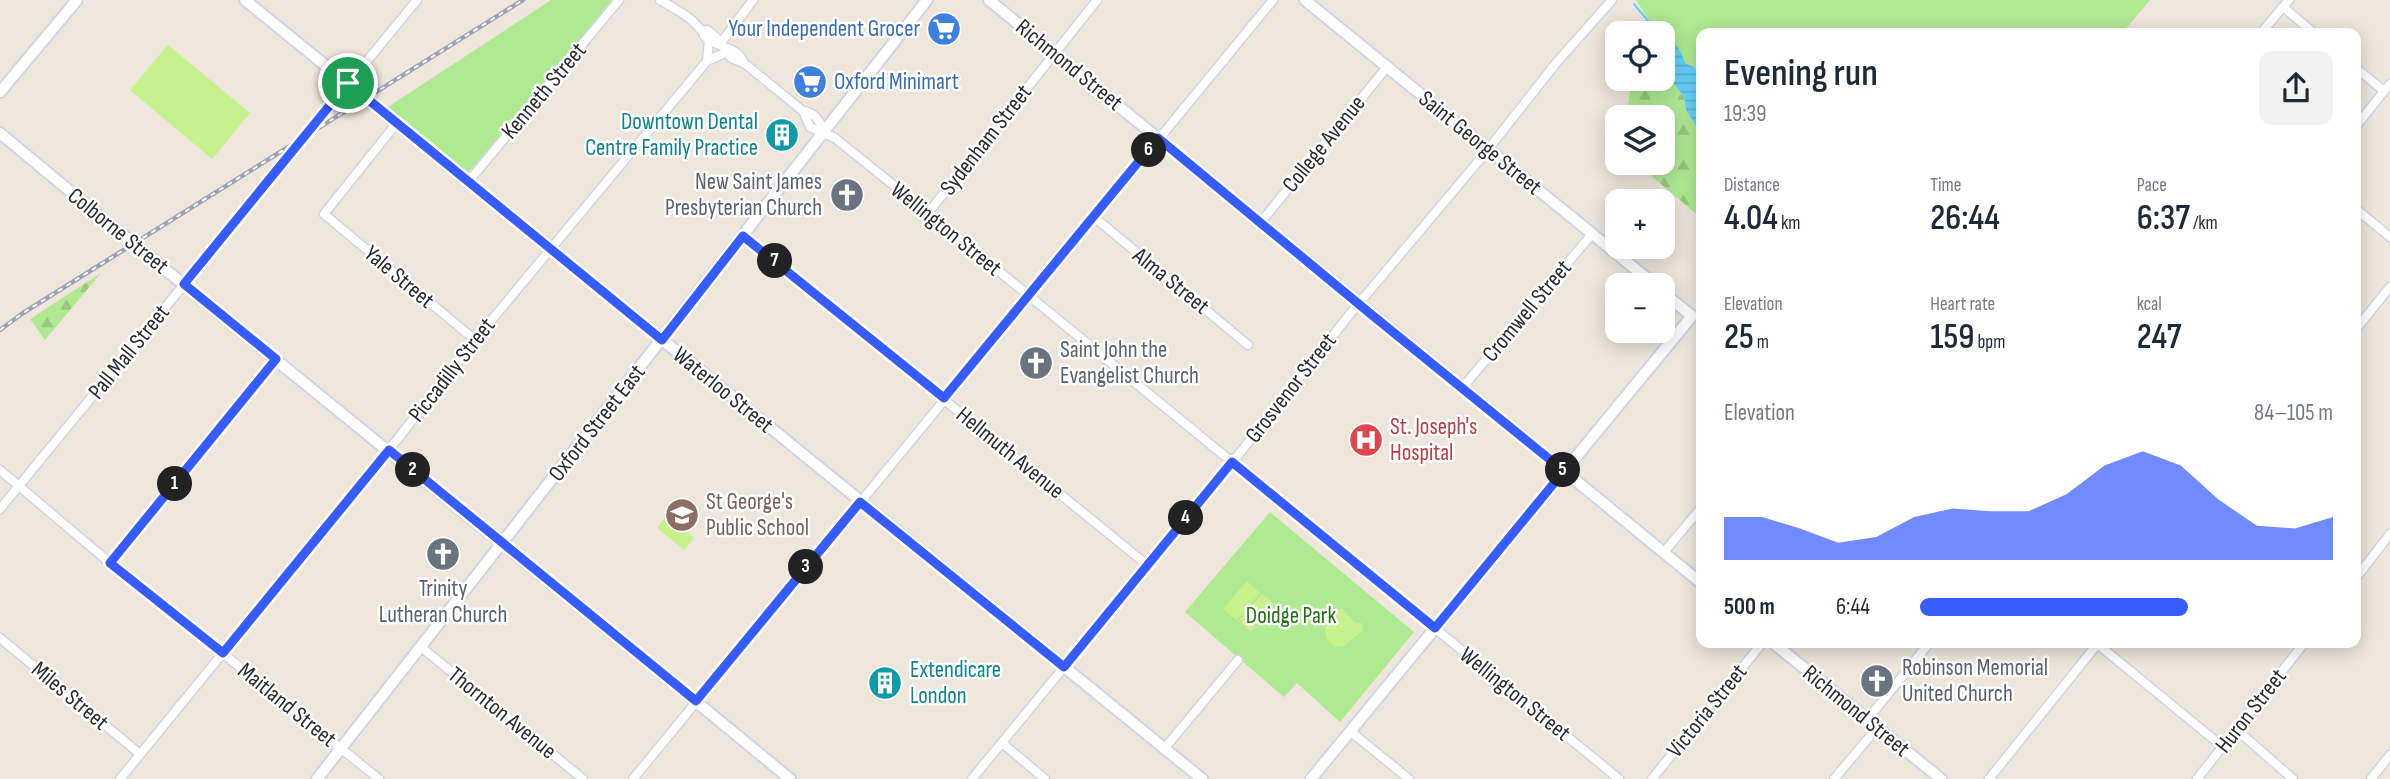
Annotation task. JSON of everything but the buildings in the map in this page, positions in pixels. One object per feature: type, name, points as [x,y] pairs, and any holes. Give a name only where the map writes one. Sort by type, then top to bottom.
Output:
[{"type":"street","points":[[0,92],[77,0]]},
{"type":"street","name":"Waterloo Street","points":[[246,0],[1202,779]]},
{"type":"street","name":"Pall Mall Street","points":[[0,509],[417,0]]},
{"type":"street","name":"Kenneth Street","points":[[469,181],[619,0]]},
{"type":"street","name":"Wellington Street","points":[[660,0],[676,9],[719,45],[730,48],[744,63],[803,111],[810,127],[825,132],[928,213],[1619,779]]},
{"type":"street","name":"Piccadilly Street","points":[[120,779],[551,247],[707,61],[753,0]]},
{"type":"street","name":"Oxford Street East","points":[[317,779],[927,0]]},
{"type":"street","name":"Richmond Street","points":[[989,0],[1696,579]]},
{"type":"street","name":"Sydenham Street","points":[[928,213],[1097,0]]},
{"type":"street","points":[[633,779],[1273,0]]},
{"type":"street","name":"Saint George Street","points":[[1305,0],[1640,273]]},
{"type":"street","name":"Grosvenor Street","points":[[972,779],[1358,304],[1557,62],[1612,0]]},
{"type":"street","points":[[2266,28],[2286,4],[2309,28]]},
{"type":"street","points":[[707,61],[719,45]]},
{"type":"street","name":"College Avenue","points":[[1261,222],[1387,67]]},
{"type":"street","points":[[2361,71],[2387,88],[2361,120]]},
{"type":"street","name":"Yale Street","points":[[396,124],[324,214],[475,340]]},
{"type":"street","name":"Colborne Street","points":[[0,133],[790,779]]},
{"type":"street","points":[[2361,213],[2390,237]]},
{"type":"street","name":"Alma Street","points":[[1094,217],[1248,345]]},
{"type":"street","name":"Cromwell Street","points":[[1462,387],[1592,234]]},
{"type":"street","name":"Hellmuth Avenue","points":[[743,236],[1146,564]]},
{"type":"street","points":[[2361,323],[2390,287]]},
{"type":"street","points":[[1675,302],[1696,319]]},
{"type":"street","points":[[1311,779],[1564,471],[1696,321]]},
{"type":"street","points":[[110,563],[276,359]]},
{"type":"street","name":"Maitland Street","points":[[0,470],[110,563],[379,779]]},
{"type":"street","points":[[1664,552],[1696,514]]},
{"type":"street","points":[[2361,572],[2390,534]]},
{"type":"street","name":"Miles Street","points":[[0,638],[140,754]]},
{"type":"street","name":"Thornton Avenue","points":[[421,647],[583,779]]},
{"type":"street","name":"Victoria Street","points":[[1652,779],[1758,648]]},
{"type":"street","name":"Richmond Street","points":[[1780,648],[1941,779]]},
{"type":"street","points":[[1867,720],[1925,648]]},
{"type":"street","points":[[1989,779],[2093,648]]},
{"type":"street","points":[[2103,648],[2223,747]]},
{"type":"street","name":"Huron Street","points":[[2197,779],[2300,648]]},
{"type":"street","points":[[1164,749],[1238,660]]},
{"type":"street","points":[[1833,779],[1877,728]]},
{"type":"street","points":[[2237,730],[2293,779]]},
{"type":"street","points":[[1350,731],[1409,779]]},
{"type":"street","points":[[1002,743],[1045,779]]},
{"type":"street","points":[[2371,779],[2390,755]]},
{"type":"green space","points":[[551,0],[617,0],[467,174],[388,107]]},
{"type":"green space","points":[[1636,0],[2150,0],[2126,28],[1696,28],[1696,69],[1685,63],[1675,47],[1675,21],[1649,21]]},
{"type":"green space","points":[[168,45],[250,113],[212,159],[130,90]]},
{"type":"green space","points":[[1675,85],[1684,97],[1686,110],[1696,126],[1696,214],[1675,196],[1675,189],[1667,189],[1650,175],[1675,175],[1675,105],[1628,105],[1630,91],[1675,91]]},
{"type":"green space","points":[[101,273],[45,340],[30,319]]},
{"type":"green space","name":"Doidge Park","points":[[1270,512],[1414,632],[1340,722],[1297,683],[1284,697],[1185,612]]},
{"type":"green space","points":[[667,515],[694,538],[684,550],[657,528]]},
{"type":"green space","points":[[1247,581],[1260,593],[1237,620],[1223,609]]},
{"type":"green space","points":[[1262,594],[1274,604],[1251,632],[1238,621]]},
{"type":"green space","points":[[1342,609],[1356,623],[1362,623],[1363,632],[1339,647],[1327,639],[1325,628],[1331,615]]},
{"type":"water","points":[[1675,44],[1685,63],[1696,69],[1696,126],[1686,110],[1684,97],[1675,85]]},
{"type":"waterway","points":[[1634,4],[1648,21]]},
{"type":"railway","points":[[0,330],[23,313],[523,0]]},
{"type":"place","name":"Your Independent Grocer","points":[[944,29]]},
{"type":"place","name":"Oxford Minimart","points":[[810,82]]},
{"type":"place","name":"Downtown Dental Centre Family Practice","points":[[782,135]]},
{"type":"place","name":"New Saint James Presbyterian Church","points":[[847,195]]},
{"type":"place","name":"Saint John the Evangelist Church","points":[[1036,363]]},
{"type":"place","name":"St. Joseph's Hospital","points":[[1366,440]]},
{"type":"place","name":"St George's Public School","points":[[682,515]]},
{"type":"place","name":"Trinity Lutheran Church","points":[[443,554]]},
{"type":"place","name":"Robinson Memorial United Church","points":[[1877,681]]},
{"type":"place","name":"Extendicare London","points":[[885,683]]},
{"type":"route","points":[[348,83],[662,340],[743,236],[944,398],[1158,138],[1564,471],[1435,628],[1232,462],[1064,667],[860,502],[696,701],[389,450],[223,653],[110,563],[276,359],[184,284],[348,83]]}]
